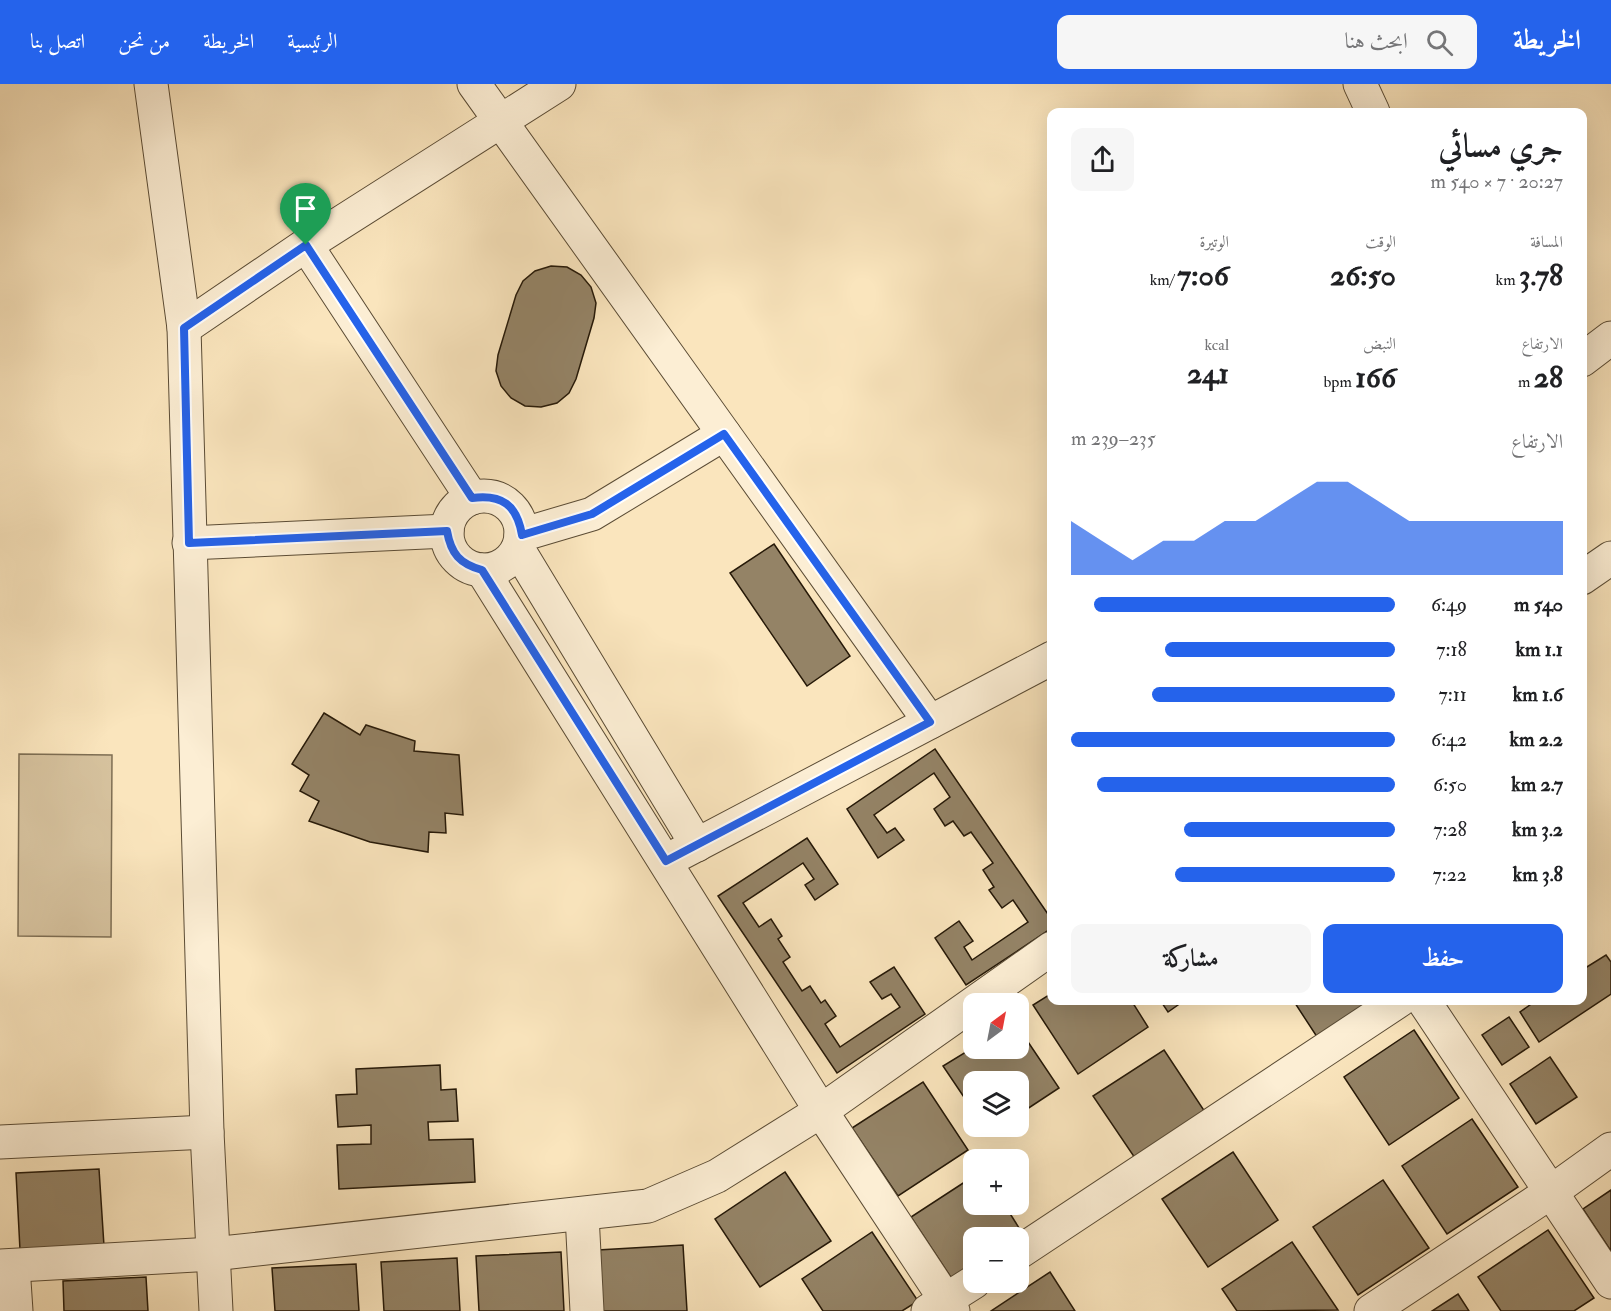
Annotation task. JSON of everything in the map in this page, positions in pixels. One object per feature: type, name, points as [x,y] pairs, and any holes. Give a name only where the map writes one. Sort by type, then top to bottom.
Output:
[{"type":"street","points":[[151,84],[184,328],[207,1132],[216,1311]]},
{"type":"street","points":[[474,84],[930,722]]},
{"type":"street","points":[[184,328],[306,245],[560,84]]},
{"type":"street","points":[[1360,84],[1371,108]]},
{"type":"street","points":[[306,245],[472,498]]},
{"type":"street","points":[[1587,356],[1611,338]]},
{"type":"street","points":[[697,844],[520,542],[519,521],[506,504],[500,499],[486,496],[472,498],[459,505],[451,516],[447,531],[449,545],[456,558],[468,566],[482,570],[496,568],[509,561],[520,542],[592,514],[724,434]]},
{"type":"street","points":[[189,543],[447,531]]},
{"type":"street","points":[[1587,575],[1611,558]]},
{"type":"street","points":[[482,570],[666,861],[942,1308],[963,1291]]},
{"type":"street","points":[[666,861],[1047,661]]},
{"type":"street","points":[[16,1311],[7,1266],[213,1254],[648,1206],[717,1176],[820,1111],[1047,952]]},
{"type":"street","points":[[1029,1246],[1392,1005]]},
{"type":"street","points":[[1426,1005],[1611,1282]]},
{"type":"street","points":[[0,1142],[207,1132]]},
{"type":"street","points":[[1371,1311],[1551,1192],[1611,1149]]},
{"type":"street","points":[[582,1215],[587,1311]]},
{"type":"shaded area","points":[[19,754],[112,755],[111,937],[18,936]]},
{"type":"building","points":[[551,266],[567,267],[581,275],[591,287],[596,303],[594,318],[576,379],[569,393],[557,403],[541,407],[525,406],[511,398],[501,386],[496,371],[498,355],[516,295],[523,281],[535,271]]},
{"type":"building","points":[[774,544],[850,656],[807,686],[730,573]]},
{"type":"building","points":[[324,713],[360,735],[366,725],[415,741],[414,751],[459,755],[463,815],[445,813],[446,833],[429,832],[428,852],[370,842],[309,821],[319,801],[300,791],[309,775],[292,764]]},
{"type":"building","points":[[935,749],[1047,913],[1047,931],[966,985],[935,938],[959,921],[973,941],[964,947],[972,960],[1028,922],[1013,900],[1002,908],[989,890],[994,887],[983,870],[993,863],[971,832],[964,836],[953,821],[945,826],[934,809],[950,797],[934,773],[874,815],[887,833],[895,828],[904,840],[878,858],[847,809]]},
{"type":"building","points":[[807,838],[838,884],[815,900],[805,885],[814,879],[803,863],[743,903],[759,927],[771,919],[782,936],[778,939],[790,957],[783,962],[802,991],[810,986],[821,1003],[825,1000],[836,1016],[825,1024],[840,1047],[900,1007],[891,994],[882,999],[870,982],[894,967],[925,1014],[837,1073],[718,896]]},
{"type":"building","points":[[1606,955],[1611,962],[1611,994],[1539,1042],[1520,1012],[1530,1005],[1587,1005],[1587,967]]},
{"type":"building","points":[[1047,996],[1047,1005],[1134,1005],[1148,1027],[1078,1074],[1033,1005]]},
{"type":"building","points":[[1163,1005],[1178,1005],[1168,1012]]},
{"type":"building","points":[[1296,1005],[1378,1005],[1321,1043]]},
{"type":"building","points":[[1509,1017],[1529,1047],[1502,1065],[1482,1035]]},
{"type":"building","points":[[1414,1030],[1459,1098],[1389,1145],[1344,1077]]},
{"type":"building","points":[[1029,1043],[1059,1088],[1029,1108],[1029,1071],[963,1071],[963,1096],[943,1066],[963,1054],[963,1059],[1029,1059]]},
{"type":"building","points":[[1164,1050],[1209,1118],[1139,1164],[1093,1096]]},
{"type":"building","points":[[1550,1057],[1577,1097],[1536,1124],[1510,1084]]},
{"type":"building","points":[[440,1065],[441,1090],[456,1089],[458,1121],[428,1122],[429,1140],[473,1139],[475,1182],[339,1189],[337,1145],[371,1144],[371,1125],[338,1127],[336,1095],[357,1094],[356,1069]]},
{"type":"building","points":[[923,1082],[967,1149],[963,1149],[963,1153],[898,1196],[852,1128]]},
{"type":"building","points":[[1472,1119],[1518,1187],[1447,1234],[1402,1166]]},
{"type":"building","points":[[1233,1152],[1278,1220],[1208,1267],[1162,1199]]},
{"type":"building","points":[[99,1169],[104,1246],[20,1250],[16,1173]]},
{"type":"building","points":[[785,1172],[831,1241],[760,1287],[715,1219]]},
{"type":"building","points":[[1383,1180],[1429,1248],[1358,1295],[1313,1227]]},
{"type":"building","points":[[963,1183],[963,1215],[1011,1215],[1018,1227],[963,1227],[963,1281],[956,1285],[911,1217]]},
{"type":"building","points":[[1611,1190],[1611,1251],[1583,1209]]},
{"type":"building","points":[[1548,1230],[1594,1298],[1574,1311],[1501,1311],[1478,1277]]},
{"type":"building","points":[[872,1232],[918,1301],[902,1311],[823,1311],[802,1279]]},
{"type":"building","points":[[1292,1242],[1338,1310],[1237,1311],[1222,1289]]},
{"type":"building","points":[[683,1245],[687,1311],[602,1311],[598,1250]]},
{"type":"building","points":[[561,1252],[564,1311],[479,1311],[476,1256]]},
{"type":"building","points":[[457,1258],[460,1311],[384,1311],[381,1262]]},
{"type":"building","points":[[356,1264],[359,1311],[275,1311],[272,1268]]},
{"type":"building","points":[[1050,1272],[1075,1311],[991,1311],[1018,1293],[1029,1293],[1029,1286]]},
{"type":"building","points":[[146,1277],[148,1311],[64,1311],[63,1281]]},
{"type":"building","points":[[1458,1294],[1469,1311],[1432,1311]]},
{"type":"route","points":[[306,245],[472,498],[486,496],[500,499],[512,508],[519,521],[522,535],[592,514],[724,434],[930,722],[666,861],[482,570],[468,566],[456,558],[449,545],[447,531],[189,543],[184,328],[306,245]]}]
